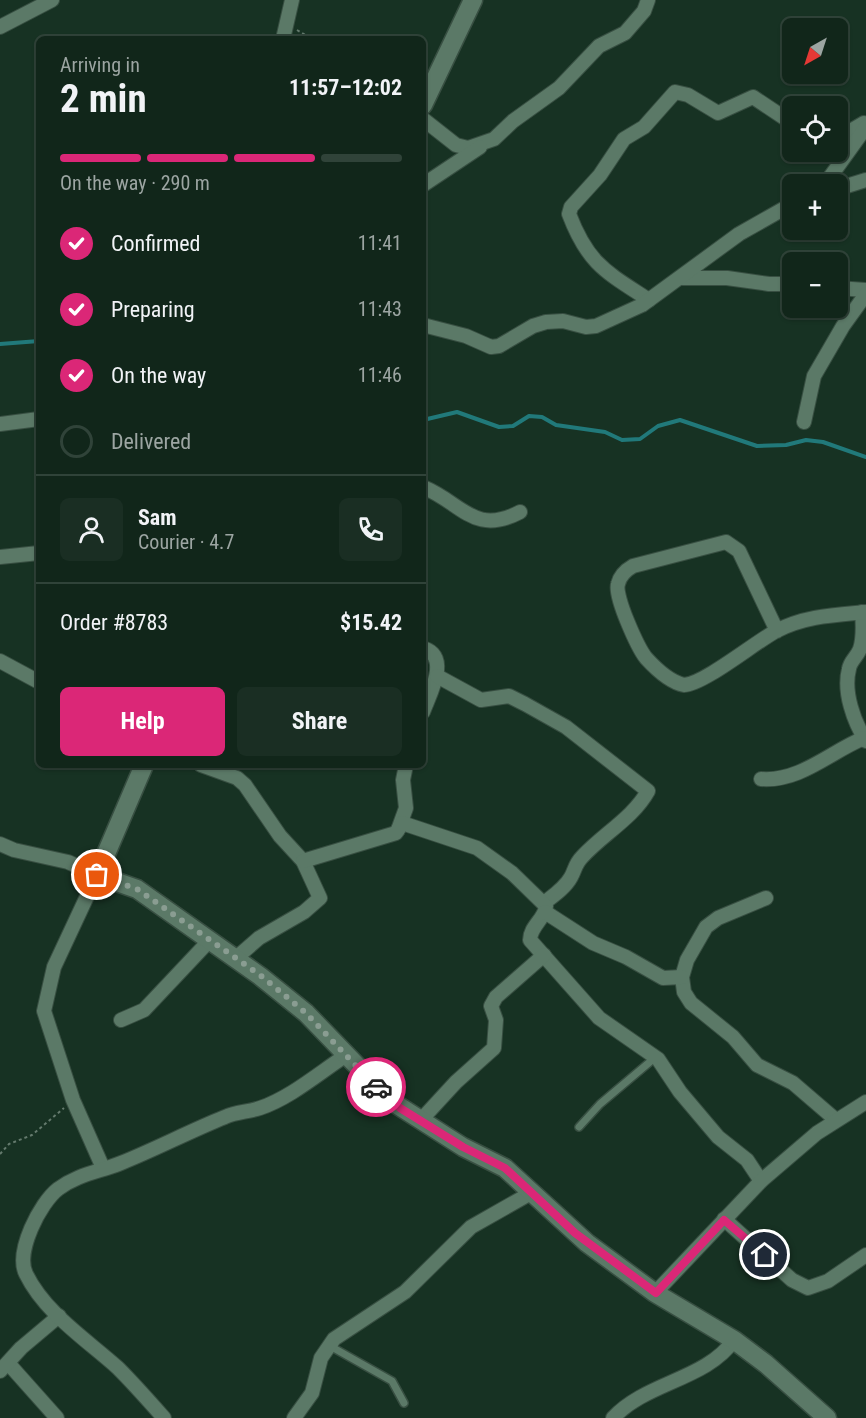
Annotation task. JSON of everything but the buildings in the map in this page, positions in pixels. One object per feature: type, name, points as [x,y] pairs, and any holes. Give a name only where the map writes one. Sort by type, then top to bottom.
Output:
[{"type":"street","points":[[0,27],[52,0]]},
{"type":"street","points":[[284,36],[292,0]]},
{"type":"street","points":[[426,98],[442,60],[473,0]]},
{"type":"street","points":[[426,120],[456,145],[468,148],[494,140],[513,121],[546,99],[599,46],[625,33],[644,11],[648,0]]},
{"type":"street","points":[[649,300],[613,277],[592,259],[569,214],[571,207],[600,175],[624,139],[644,127],[675,92],[688,95],[718,113],[753,97],[782,116]]},
{"type":"street","points":[[848,134],[866,121]]},
{"type":"street","points":[[832,174],[866,127]]},
{"type":"street","points":[[426,182],[482,145]]},
{"type":"street","points":[[848,186],[866,180]]},
{"type":"street","points":[[426,326],[466,336],[491,347],[500,346],[533,326],[546,322],[563,321],[586,327],[596,326],[649,300],[739,234],[782,210]]},
{"type":"street","points":[[680,278],[727,278],[782,284]]},
{"type":"street","points":[[804,422],[814,376],[866,292],[848,290]]},
{"type":"street","points":[[0,424],[36,419]]},
{"type":"street","points":[[426,489],[467,514],[488,521],[503,521],[520,512]]},
{"type":"street","points":[[761,779],[776,780],[830,759],[849,745],[865,740],[851,704],[847,679],[852,660],[859,652],[862,641],[864,612],[811,617],[777,631],[697,682],[690,685],[678,684],[643,653],[619,598],[617,585],[622,575],[633,566],[726,542],[739,551],[777,631]]},
{"type":"street","points":[[0,557],[36,553]]},
{"type":"street","points":[[426,650],[435,654],[437,676],[426,704]]},
{"type":"street","points":[[0,661],[36,680]]},
{"type":"street","points":[[437,676],[481,700],[509,696],[525,704],[566,727],[646,787],[648,792],[640,806],[604,834],[573,868],[572,877],[545,908],[530,935],[534,946],[544,955],[564,982],[599,1018],[653,1056],[718,1137],[747,1160],[761,1181]]},
{"type":"street","points":[[103,1168],[73,1100],[45,1018],[45,1001],[59,954],[97,875],[143,768]]},
{"type":"street","points":[[209,768],[237,778],[245,785],[280,836],[303,861],[320,898],[318,902],[259,938],[236,958]]},
{"type":"street","points":[[396,833],[406,808],[406,768]]},
{"type":"street","points":[[303,861],[396,833],[402,823],[469,844],[512,873],[545,908],[593,944],[626,957],[663,978],[682,977]]},
{"type":"street","points":[[0,844],[14,850],[69,862],[137,889],[236,958],[306,1013],[345,1056],[391,1101],[463,1147],[505,1168],[587,1243],[656,1293],[734,1341],[766,1364],[827,1418]]},
{"type":"street","points":[[766,898],[718,918],[706,927],[696,940],[682,977],[684,992],[691,1003],[733,1037],[757,1065],[793,1083],[836,1120]]},
{"type":"street","points":[[121,1020],[144,1010],[210,940]]},
{"type":"street","points":[[421,1120],[456,1082],[494,1048],[496,1020],[491,1006],[496,997],[544,955]]},
{"type":"street","points":[[164,1418],[120,1371],[59,1316],[33,1286],[24,1271],[26,1245],[39,1213],[56,1191],[88,1172],[156,1148],[227,1116],[260,1108],[345,1056]]},
{"type":"street","points":[[656,1293],[761,1181],[836,1120],[866,1102]]},
{"type":"street","points":[[294,1418],[312,1393],[321,1358],[329,1345],[344,1330],[391,1303],[405,1292],[471,1227],[531,1193]]},
{"type":"street","points":[[724,1220],[792,1280],[808,1288],[828,1281],[866,1255]]},
{"type":"street","points":[[57,1418],[4,1367],[21,1348],[59,1316]]},
{"type":"street","points":[[613,1418],[621,1409],[650,1391],[716,1360],[734,1341]]},
{"type":"lane","points":[[579,1127],[653,1056]]},
{"type":"lane","points":[[329,1345],[392,1381],[404,1403]]},
{"type":"path","points":[[286,24],[307,36]]},
{"type":"path","points":[[0,1154],[9,1144],[32,1135],[51,1121],[73,1100]]},
{"type":"waterway","points":[[0,344],[36,341]]},
{"type":"waterway","points":[[426,419],[457,412],[499,427],[513,426],[529,416],[542,417],[556,425],[605,432],[622,440],[640,439],[658,426],[680,420],[757,446],[786,445],[806,440],[823,442],[866,457]]},
{"type":"way so far","points":[[97,875],[137,889],[260,975],[306,1013],[376,1087]]},
{"type":"route","points":[[376,1087],[400,1108],[463,1147],[505,1168],[519,1179],[562,1223],[656,1293],[724,1220],[765,1255]]}]
